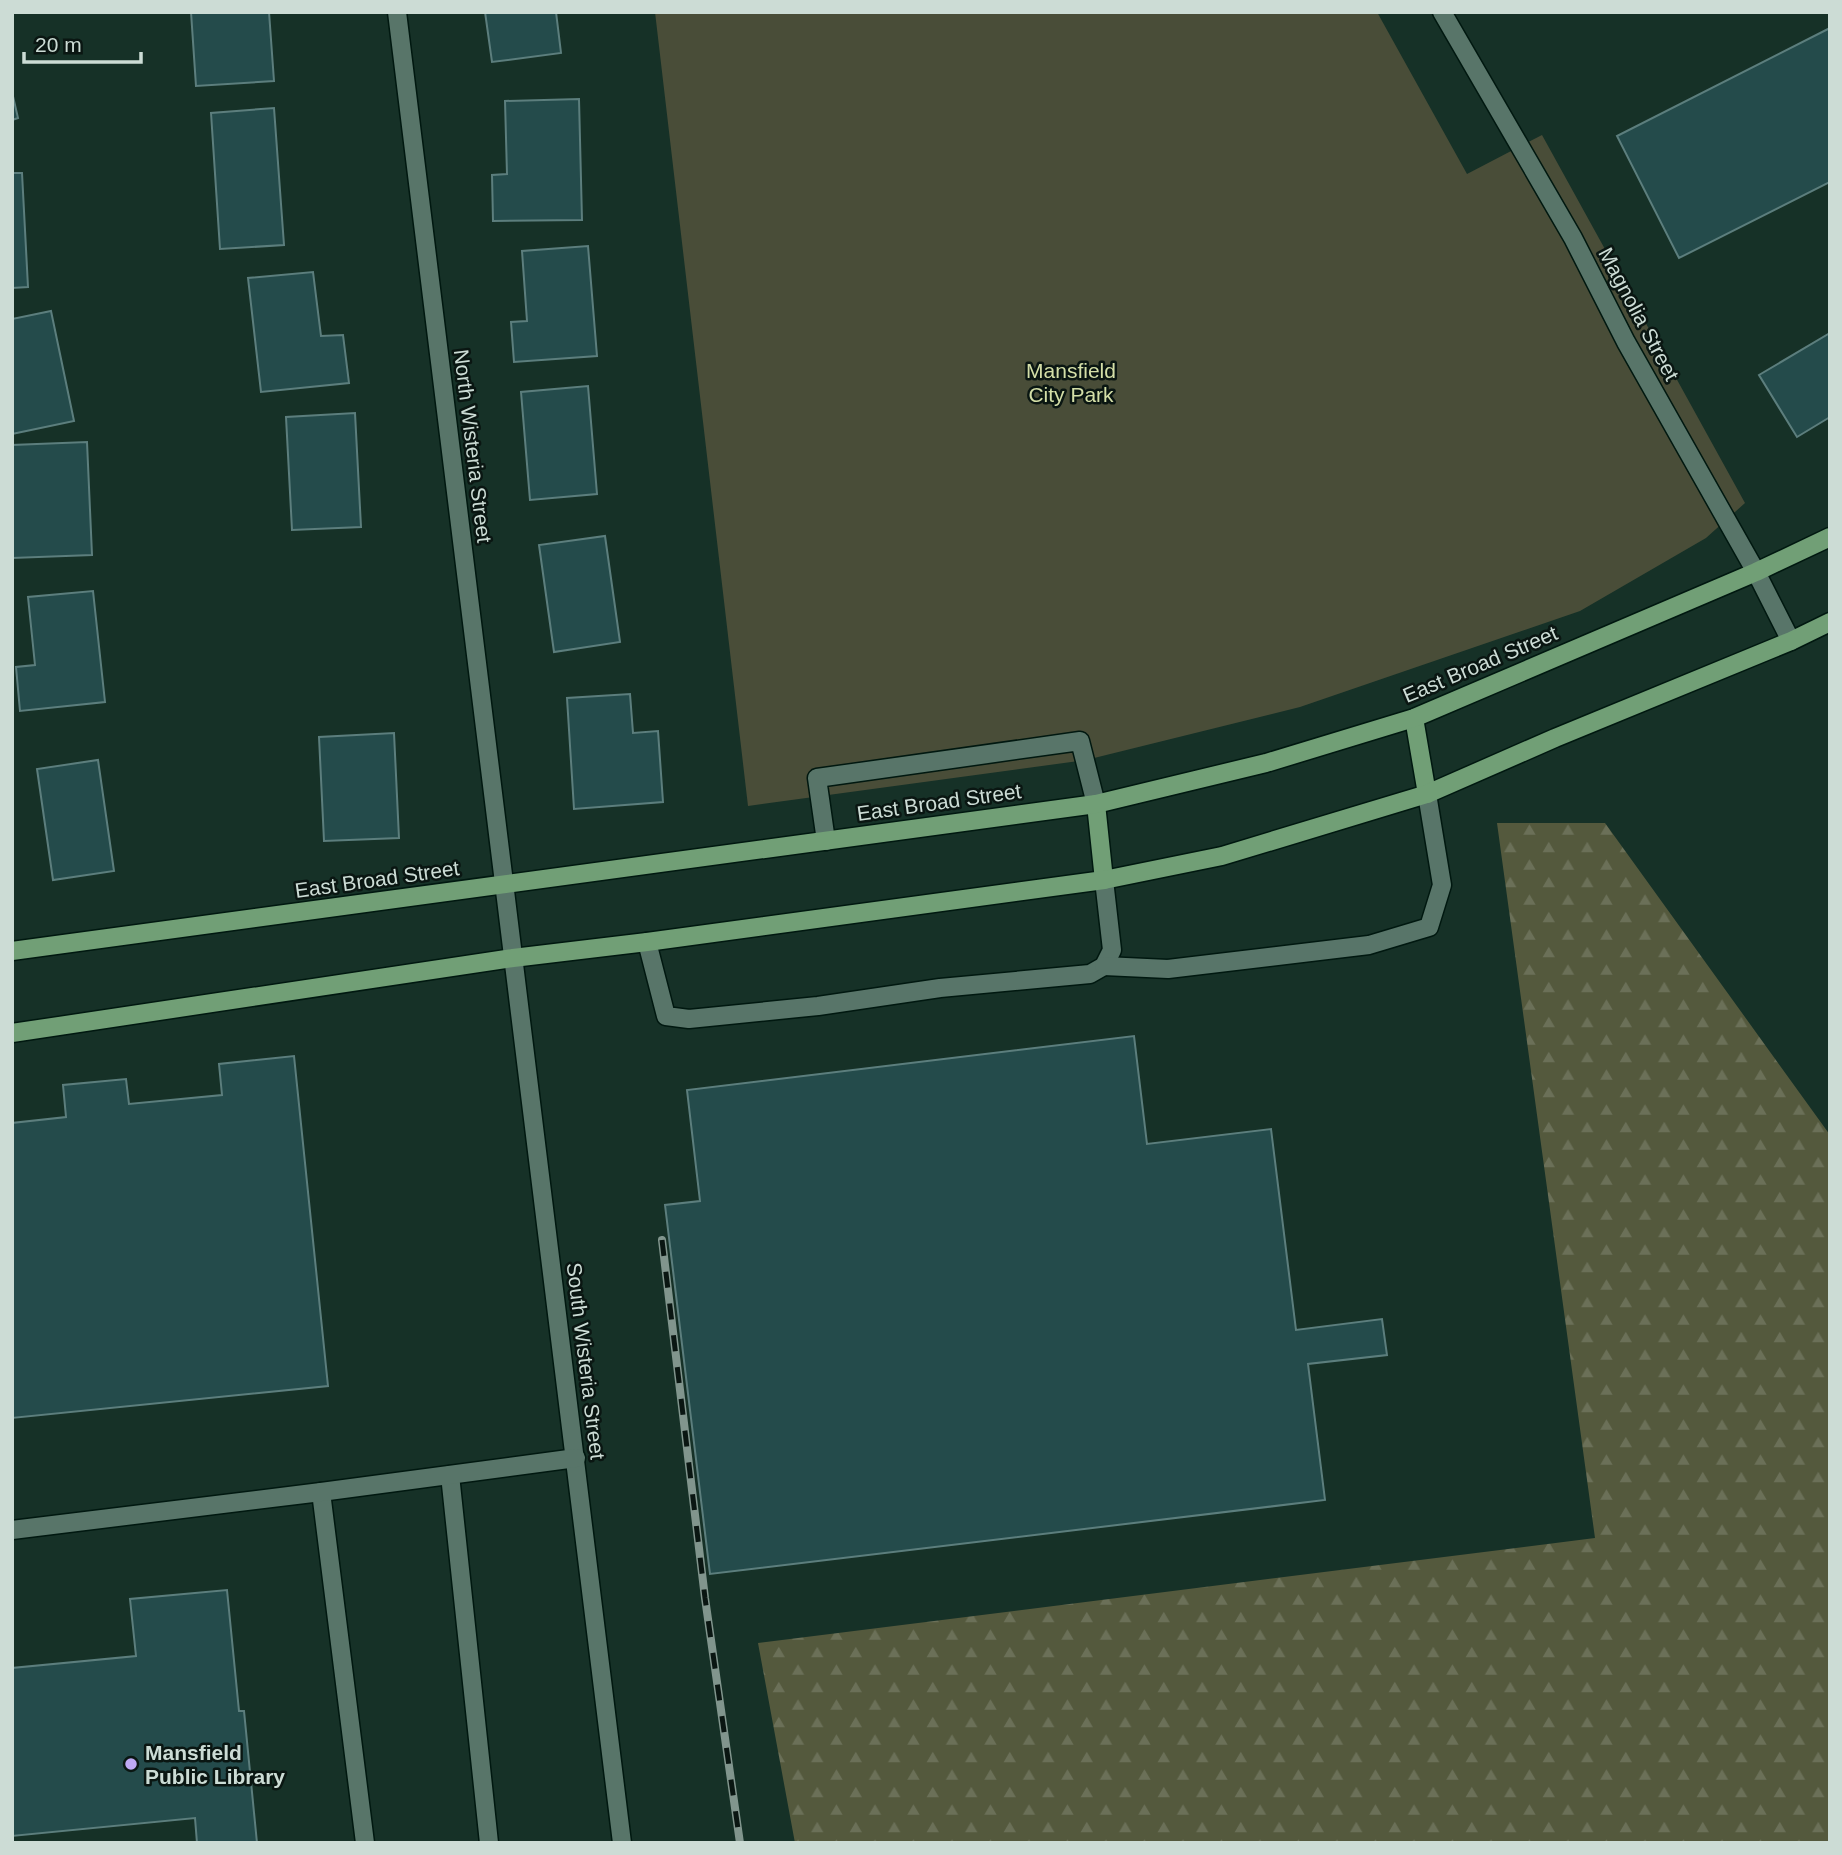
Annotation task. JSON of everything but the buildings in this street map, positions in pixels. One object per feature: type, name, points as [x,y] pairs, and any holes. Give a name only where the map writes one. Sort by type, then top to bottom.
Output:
[{"type":"main road","name":"East Broad Street","points":[[12,951],[1096,804],[1266,763],[1414,718],[1756,572],[1830,537]]},
{"type":"main road","points":[[12,1033],[513,958],[1104,880],[1222,856],[1427,794],[1830,622]]},
{"type":"main road","points":[[1414,718],[1427,794]]},
{"type":"main road","points":[[1096,804],[1104,880]]},
{"type":"street","name":"North Wisteria Street","points":[[397,12],[505,885]]},
{"type":"street","name":"Magnolia Street","points":[[1442,12],[1573,238],[1626,342],[1756,572],[1791,640]]},
{"type":"street","points":[[826,841],[817,778],[1080,741],[1096,804]]},
{"type":"street","points":[[647,942],[666,1016],[689,1019],[818,1006],[940,988],[1090,974],[1104,966],[1168,969],[1369,945],[1429,927],[1442,886],[1427,794]]},
{"type":"street","points":[[1104,880],[1112,950],[1104,966]]},
{"type":"street","name":"South Wisteria Street","points":[[505,885],[622,1843]]},
{"type":"street","points":[[12,1530],[576,1458]]},
{"type":"street","points":[[450,1475],[489,1843]]},
{"type":"street","points":[[321,1492],[365,1843]]},
{"type":"green space","name":"Mansfield City Park","points":[[655,12],[1377,12],[1467,174],[1542,135],[1745,503],[1706,538],[1580,611],[1300,707],[1086,760],[748,806]]},
{"type":"green space","points":[[1497,823],[1605,823],[1830,1135],[1830,1843],[795,1843],[758,1643],[1595,1538]]},
{"type":"railway","points":[[662,1240],[705,1598],[740,1843]]},
{"type":"place","name":"Mansfield Public Library","points":[[131,1764]]}]
